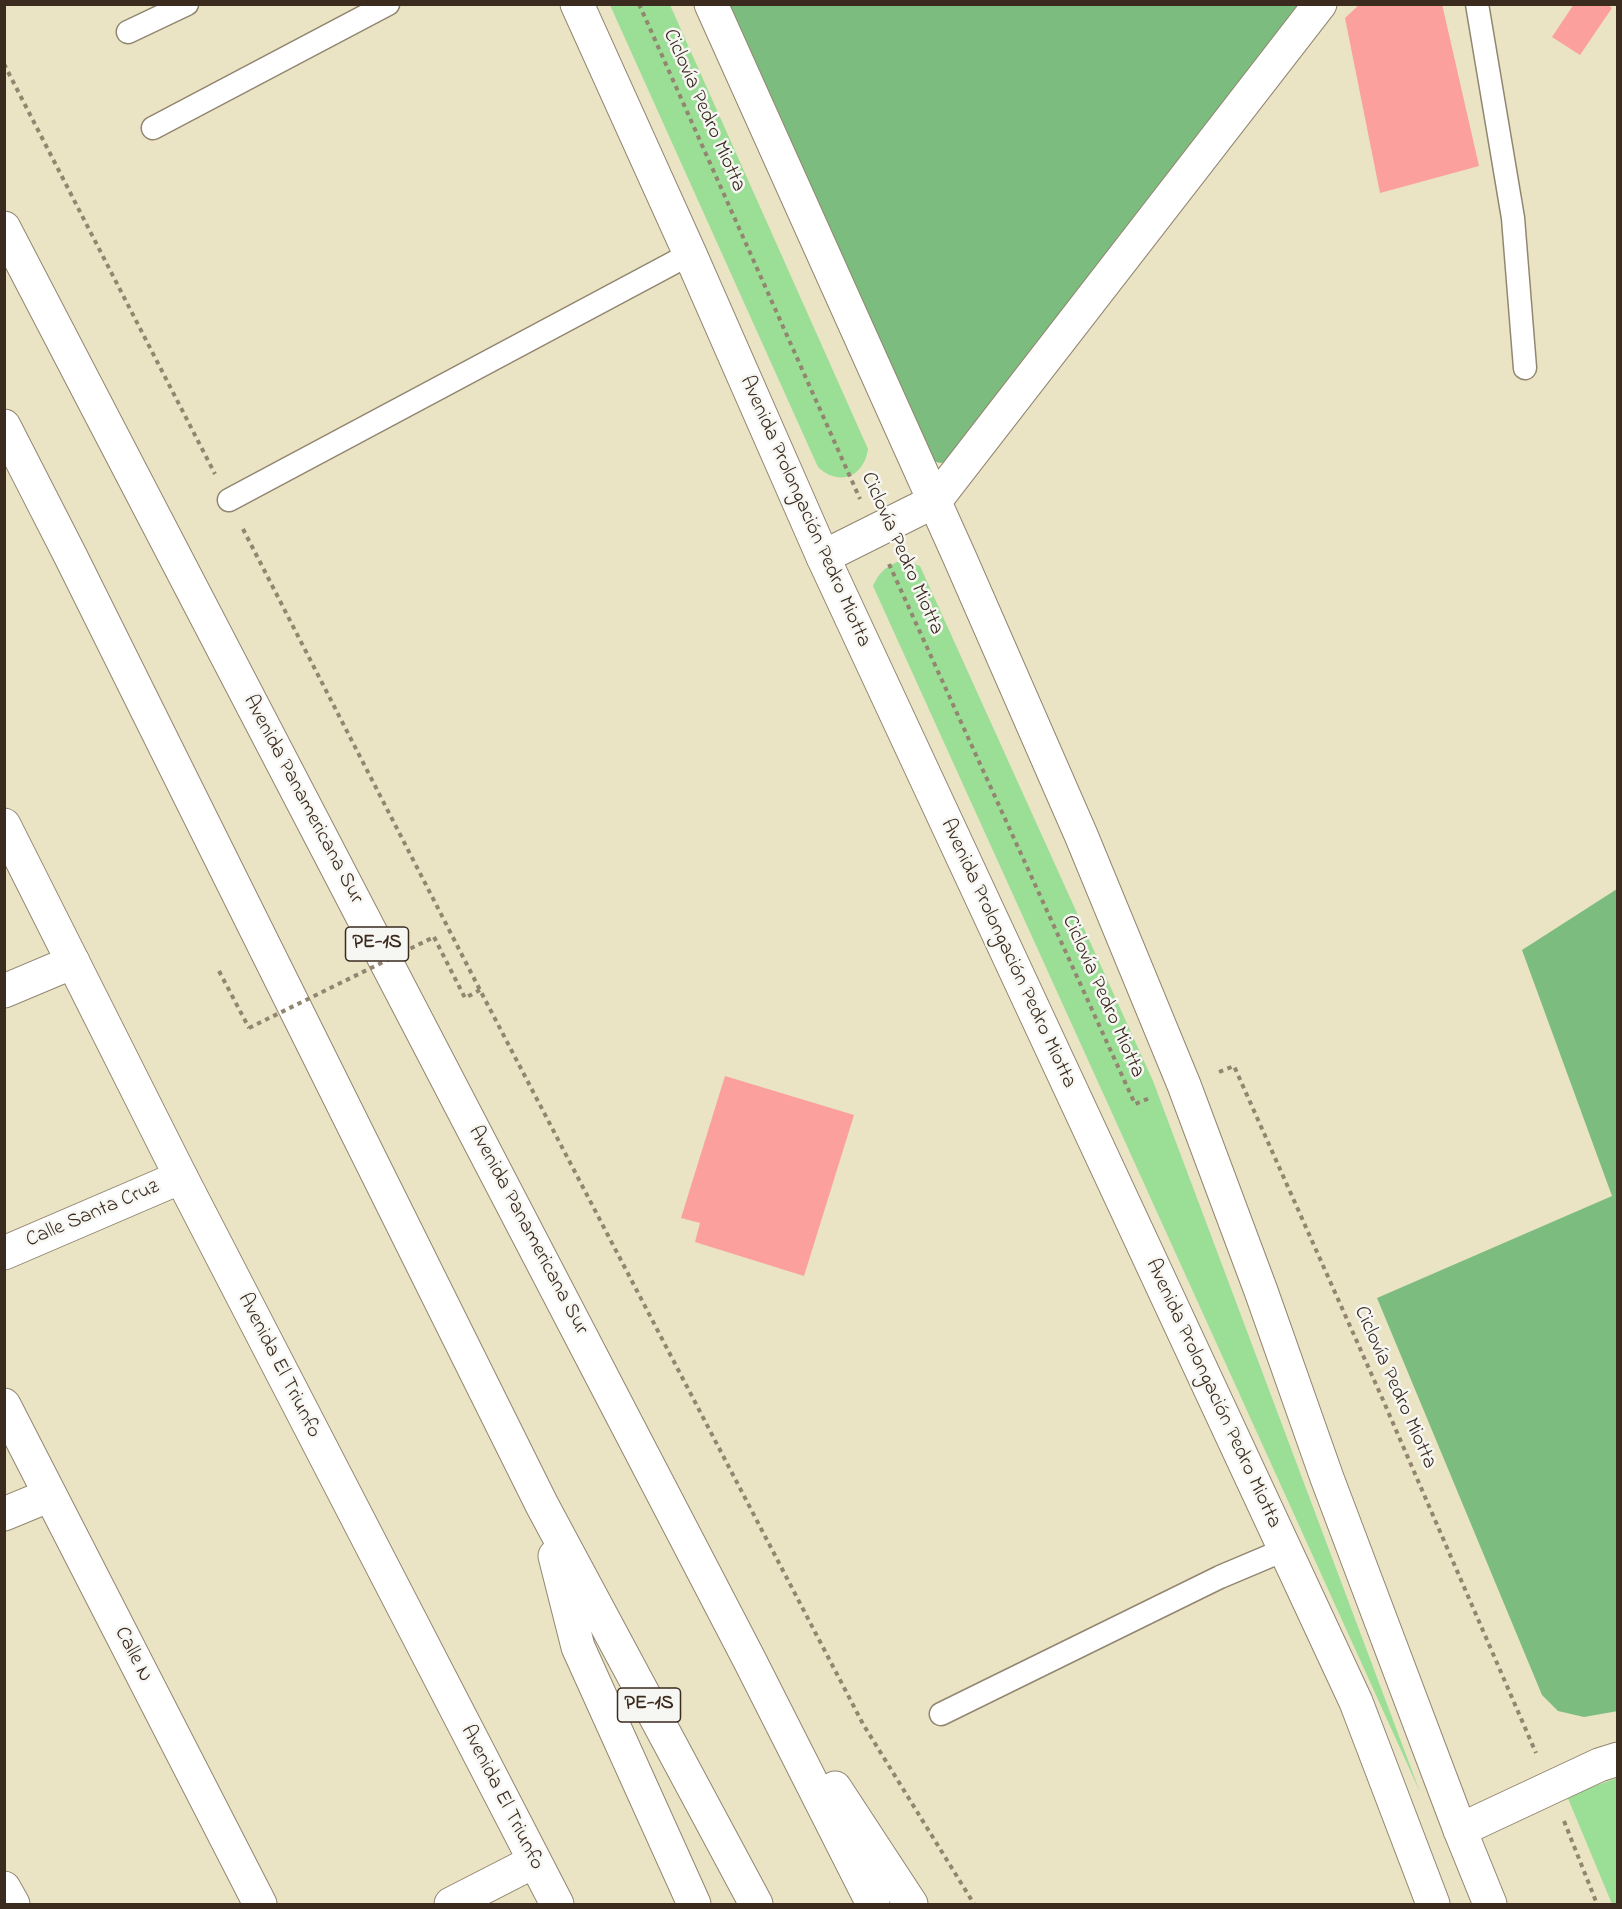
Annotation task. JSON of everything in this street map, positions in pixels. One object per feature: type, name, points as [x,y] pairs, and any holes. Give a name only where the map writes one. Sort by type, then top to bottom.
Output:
[{"type":"main road","name":"Avenida Prolongación Pedro Miotta","points":[[577,4],[823,557],[1356,1702],[1433,1905]]},
{"type":"main road","points":[[711,4],[935,501],[1081,835],[1184,1085],[1261,1291],[1327,1478],[1490,1905]]},
{"type":"main road","points":[[823,557],[935,501],[1320,4]]},
{"type":"main road","name":"Avenida Panamericana Sur","points":[[4,228],[750,1659]]},
{"type":"main road","name":"PE-1S","points":[[4,426],[542,1504],[756,1905]]},
{"type":"main road","points":[[4,478],[70,555]]},
{"type":"main road","name":"Avenida El Triunfo","points":[[4,825],[181,1177],[556,1905]]},
{"type":"main road","points":[[4,991],[73,962]]},
{"type":"main road","name":"Calle Santa Cruz","points":[[4,1253],[181,1177]]},
{"type":"main road","name":"Calle N","points":[[4,1405],[260,1905]]},
{"type":"main road","points":[[4,1514],[50,1495]]},
{"type":"main road","points":[[542,1504],[578,1647],[694,1905]]},
{"type":"main road","points":[[750,1659],[911,1905]]},
{"type":"main road","name":"PE-1S","points":[[750,1659],[873,1905]]},
{"type":"main road","points":[[1460,1830],[1599,1765],[1617,1760]]},
{"type":"main road","points":[[451,1905],[533,1862]]},
{"type":"main road","points":[[4,1888],[13,1905]]},
{"type":"lane","points":[[128,32],[187,4]]},
{"type":"lane","points":[[153,128],[388,4]]},
{"type":"lane","points":[[1477,4],[1513,218],[1525,368]]},
{"type":"lane","points":[[229,500],[690,254]]},
{"type":"lane","points":[[941,1714],[1220,1577],[1284,1550]]},
{"type":"path","name":"Ciclovía Pedro Miotta","points":[[639,4],[874,531],[1135,1104],[1234,1066],[1551,1787],[1597,1905]]},
{"type":"path","points":[[4,64],[480,990],[863,1724],[974,1905]]},
{"type":"path","points":[[219,971],[249,1028],[434,937],[465,998],[480,990]]},
{"type":"green space","points":[[610,5],[670,5],[868,449],[866,459],[856,472],[849,476],[834,477],[818,467]]},
{"type":"green space","points":[[725,5],[1311,5],[951,460],[941,463],[931,461]]},
{"type":"green space","points":[[897,562],[909,562],[920,566],[1153,1081],[1420,1792],[873,586],[882,571]]},
{"type":"green space","points":[[1617,889],[1618,1711],[1584,1717],[1558,1711],[1542,1695],[1377,1298],[1612,1196],[1522,950]]},
{"type":"green space","points":[[1617,1778],[1617,1904],[1612,1904],[1567,1796]]},
{"type":"building","points":[[1360,4],[1442,4],[1479,166],[1380,193],[1345,18]]},
{"type":"building","points":[[1574,4],[1607,4],[1612,8],[1580,55],[1552,37]]},
{"type":"building","points":[[725,1076],[854,1115],[804,1276],[695,1242],[700,1223],[681,1218]]}]
